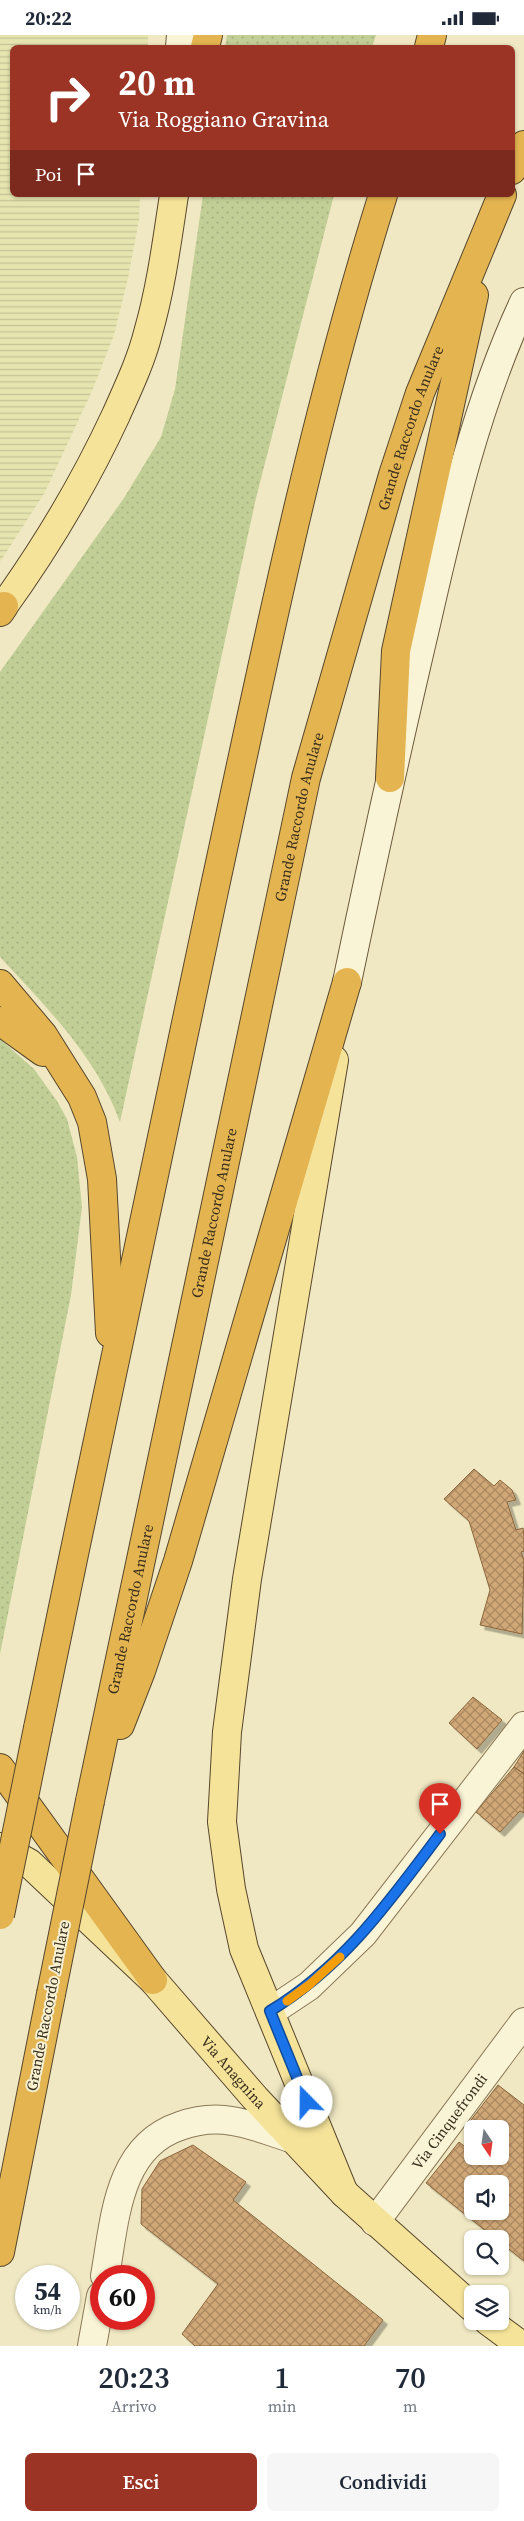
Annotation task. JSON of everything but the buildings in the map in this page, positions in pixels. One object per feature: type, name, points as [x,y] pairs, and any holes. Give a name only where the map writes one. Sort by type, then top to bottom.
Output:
[{"type":"highway","points":[[515,164],[524,145]]},
{"type":"highway","points":[[0,1915],[112,1371],[294,525],[355,285],[382,197]]},
{"type":"highway","name":"Grande Raccordo Anulare","points":[[0,2251],[90,1801],[306,778],[393,475],[414,411],[501,197]]},
{"type":"highway","points":[[390,778],[396,651],[490,223]]},
{"type":"highway","points":[[90,1801],[141,1671],[178,1561],[347,982]]},
{"type":"highway","points":[[0,984],[43,1035],[65,1068],[82,1097],[92,1122],[102,1179],[112,1371]]},
{"type":"highway","points":[[0,1021],[65,1068]]},
{"type":"highway","points":[[0,1768],[153,1980]]},
{"type":"main road","points":[[1,610],[48,539],[92,465],[127,390],[152,321],[174,197]]},
{"type":"main road","points":[[344,2193],[244,1949],[232,1898],[222,1822],[224,1759],[247,1579],[347,982]]},
{"type":"main road","points":[[0,1847],[29,1863]]},
{"type":"main road","name":"Via Anagnina","points":[[29,1863],[153,1980],[344,2193],[464,2300]]},
{"type":"main road","points":[[500,2330],[522,2346]]},
{"type":"street","points":[[347,982],[390,778],[465,462],[484,399],[524,303]]},
{"type":"street","points":[[270,2011],[309,1985],[363,1934],[524,1726]]},
{"type":"street","name":"Via Anagnina","points":[[0,1833],[29,1863]]},
{"type":"street","name":"Via Cinquefrondi","points":[[375,2222],[524,2022]]},
{"type":"street","points":[[107,2265],[122,2187],[134,2160],[144,2147],[159,2135],[187,2123],[218,2120],[233,2121],[294,2139]]},
{"type":"street","points":[[92,2346],[95,2330]]},
{"type":"shaded area","points":[[0,35],[148,35],[148,45],[10,45],[10,197],[140,197],[139,220],[128,278],[114,335],[92,391],[45,492],[0,562]]},
{"type":"green space","points":[[227,35],[376,35],[373,45],[225,45]]},
{"type":"green space","points":[[203,197],[333,197],[256,498],[120,1122],[110,1098],[84,1054],[52,1014],[0,957],[0,672],[124,498],[161,437],[175,389]]},
{"type":"green space","points":[[0,1039],[34,1069],[57,1101],[67,1119],[77,1157],[82,1207],[71,1295],[0,1654]]},
{"type":"slow traffic","points":[[287,2001],[309,1985],[340,1957]]},
{"type":"route","points":[[307,2102],[270,2011],[309,1985],[363,1934],[440,1834]]}]
